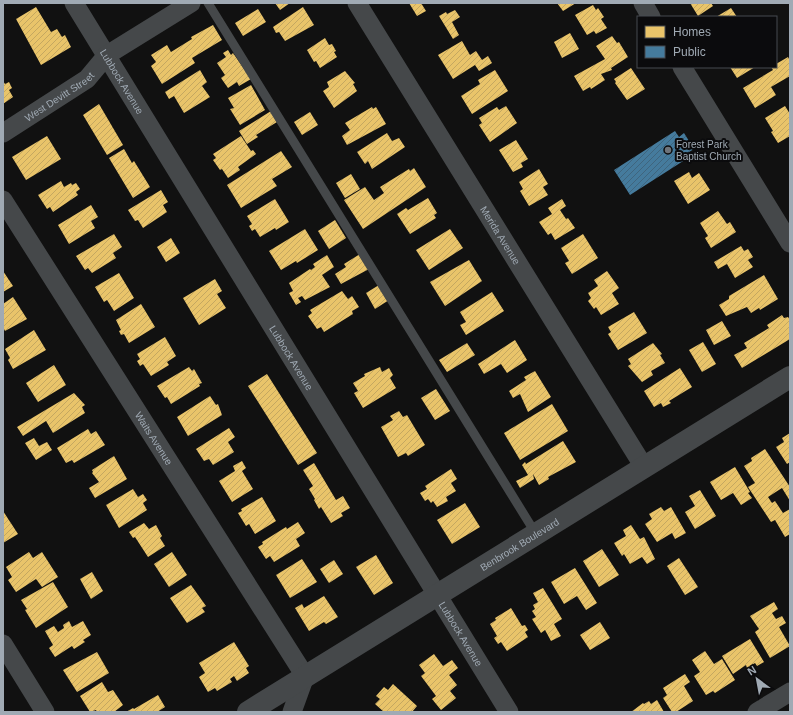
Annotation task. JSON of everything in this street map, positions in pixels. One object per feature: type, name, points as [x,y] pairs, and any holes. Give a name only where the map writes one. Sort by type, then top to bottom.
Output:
[{"type":"street","name":"Lubbock Avenue","points":[[74,3],[509,712]]},
{"type":"street","name":"West Devitt Street","points":[[3,133],[87,79],[107,56],[191,3]]},
{"type":"street","name":"Merida Avenue","points":[[357,3],[644,467]]},
{"type":"street","points":[[643,3],[650,16]]},
{"type":"street","points":[[683,68],[790,243]]},
{"type":"street","name":"Waits Avenue","points":[[3,200],[305,676]]},
{"type":"street","name":"Benbrook Boulevard","points":[[248,712],[790,377]]},
{"type":"street","points":[[3,644],[45,712]]},
{"type":"street","points":[[292,712],[305,676]]},
{"type":"street","points":[[757,712],[790,692]]},
{"type":"lane","points":[[208,3],[536,534]]},
{"type":"building: Homes","points":[[275,3],[290,3],[280,10]]},
{"type":"building: Homes","points":[[409,3],[421,3],[426,11],[417,16]]},
{"type":"building: Homes","points":[[557,3],[576,3],[563,11]]},
{"type":"building: Homes","points":[[690,3],[711,3],[713,6],[698,16]]},
{"type":"building: Homes","points":[[593,5],[596,10],[598,8],[604,17],[601,19],[607,28],[596,34],[594,31],[587,35],[575,15]]},
{"type":"building: Homes","points":[[36,7],[51,32],[57,29],[62,37],[65,35],[71,47],[41,65],[16,19]]},
{"type":"building: Homes","points":[[303,7],[314,25],[285,41],[279,32],[276,33],[273,27]]},
{"type":"building: Homes","points":[[731,8],[736,16],[718,16]]},
{"type":"building: Homes","points":[[258,9],[266,22],[243,36],[235,23]]},
{"type":"building: Homes","points":[[455,10],[460,17],[452,22],[459,35],[453,39],[439,16],[446,12],[447,14]]},
{"type":"building: Homes","points":[[213,25],[222,40],[192,58],[195,63],[162,84],[151,66],[156,62],[151,55],[167,45],[171,52],[192,39],[191,37]]},
{"type":"building: Homes","points":[[570,33],[579,49],[562,58],[554,42]]},
{"type":"building: Homes","points":[[612,36],[617,43],[619,42],[628,57],[611,68],[612,70],[601,74],[605,80],[591,89],[590,87],[583,91],[574,76],[605,59],[596,46]]},
{"type":"building: Homes","points":[[325,38],[329,45],[332,44],[336,51],[334,52],[337,57],[320,68],[316,61],[314,62],[307,50]]},
{"type":"building: Homes","points":[[462,41],[470,55],[476,51],[482,60],[488,56],[492,63],[479,71],[475,65],[453,79],[438,55]]},
{"type":"building: Homes","points":[[228,50],[231,55],[233,53],[251,79],[239,86],[237,82],[228,88],[221,78],[225,75],[217,63],[226,57],[223,53]]},
{"type":"building: Homes","points":[[788,57],[790,61],[790,76],[771,87],[776,95],[755,108],[743,88],[773,70],[772,68],[777,68],[777,63]]},
{"type":"building: Homes","points":[[631,68],[645,89],[627,100],[615,83],[616,82],[614,79]]},
{"type":"building: Homes","points":[[731,68],[753,68],[737,78]]},
{"type":"building: Homes","points":[[200,70],[207,82],[202,86],[210,97],[184,113],[174,96],[169,99],[165,92]]},
{"type":"building: Homes","points":[[495,70],[508,91],[472,114],[461,96],[480,84],[478,80]]},
{"type":"building: Homes","points":[[345,71],[355,83],[353,84],[357,91],[334,108],[323,91],[329,87],[327,82]]},
{"type":"building: Homes","points":[[3,81],[5,84],[9,82],[12,88],[9,90],[13,97],[3,104]]},
{"type":"building: Homes","points":[[251,85],[265,110],[240,125],[230,109],[234,108],[228,98]]},
{"type":"building: Homes","points":[[99,104],[123,145],[107,155],[83,115]]},
{"type":"building: Homes","points":[[506,106],[517,123],[490,142],[479,125],[482,123],[479,118],[497,107],[499,110]]},
{"type":"building: Homes","points":[[785,106],[790,114],[790,136],[778,143],[765,118]]},
{"type":"building: Homes","points":[[372,107],[373,109],[376,107],[386,124],[347,145],[342,136],[350,130],[345,123]]},
{"type":"building: Homes","points":[[271,111],[277,122],[256,135],[258,137],[247,144],[239,131]]},
{"type":"building: Homes","points":[[310,112],[318,125],[302,135],[294,122]]},
{"type":"building: Homes","points":[[387,133],[392,141],[399,138],[405,147],[372,169],[368,161],[365,164],[357,152]]},
{"type":"building: Homes","points":[[47,136],[61,159],[26,180],[12,157]]},
{"type":"building: Homes","points":[[241,136],[251,151],[253,150],[256,154],[238,167],[240,170],[228,178],[213,160],[216,158],[213,154]]},
{"type":"building: Homes","points":[[516,140],[528,159],[521,163],[523,167],[513,172],[499,150]]},
{"type":"building: Homes","points":[[124,149],[132,163],[134,161],[150,187],[133,198],[109,158]]},
{"type":"building: Homes","points":[[281,151],[292,167],[272,179],[277,186],[241,208],[227,185]]},
{"type":"building: Homes","points":[[414,168],[426,187],[363,229],[344,200],[365,187],[374,200],[384,193],[380,187],[409,169],[410,171]]},
{"type":"building: Homes","points":[[539,169],[548,184],[543,187],[548,195],[529,206],[520,191],[523,189],[519,182]]},
{"type":"building: Homes","points":[[689,172],[692,178],[699,173],[710,190],[688,204],[674,181]]},
{"type":"building: Homes","points":[[351,174],[360,189],[345,198],[336,183]]},
{"type":"building: Homes","points":[[61,181],[64,187],[71,183],[72,185],[76,183],[80,189],[76,192],[78,195],[53,212],[50,207],[47,209],[38,195]]},
{"type":"building: Homes","points":[[161,190],[168,202],[163,205],[167,212],[143,228],[138,220],[135,221],[128,210]]},
{"type":"building: Homes","points":[[428,198],[437,213],[434,215],[436,218],[410,234],[397,214],[406,208],[408,210]]},
{"type":"building: Homes","points":[[275,199],[289,222],[260,237],[255,229],[252,231],[249,226],[252,224],[247,216]]},
{"type":"building: Homes","points":[[562,199],[566,206],[560,210],[575,228],[555,240],[551,233],[548,235],[539,222],[552,214],[548,208]]},
{"type":"building: Homes","points":[[91,205],[98,217],[91,221],[95,228],[69,244],[58,225]]},
{"type":"building: Homes","points":[[718,211],[727,224],[730,222],[736,232],[711,248],[705,238],[708,236],[700,223]]},
{"type":"building: Homes","points":[[335,220],[346,238],[329,249],[318,231]]},
{"type":"building: Homes","points":[[305,229],[318,250],[297,263],[296,261],[281,270],[269,251]]},
{"type":"building: Homes","points":[[450,229],[463,248],[429,270],[416,250]]},
{"type":"building: Homes","points":[[114,234],[122,247],[113,253],[116,258],[92,273],[88,268],[85,270],[76,256]]},
{"type":"building: Homes","points":[[583,234],[598,258],[572,274],[565,263],[569,261],[561,248]]},
{"type":"building: Homes","points":[[171,238],[180,253],[166,262],[157,247]]},
{"type":"building: Homes","points":[[741,246],[744,251],[748,249],[753,257],[748,260],[753,267],[735,278],[727,264],[718,269],[714,262]]},
{"type":"building: Homes","points":[[360,254],[369,269],[341,284],[335,274],[346,267],[344,264]]},
{"type":"building: Homes","points":[[327,255],[334,267],[322,275],[330,287],[305,300],[302,296],[298,298],[301,302],[296,305],[289,293],[293,291],[289,283],[310,269],[311,270],[315,267],[313,264]]},
{"type":"building: Homes","points":[[469,260],[482,281],[445,306],[430,282]]},
{"type":"building: Homes","points":[[3,271],[13,286],[3,292]]},
{"type":"building: Homes","points":[[607,271],[619,288],[612,293],[619,304],[601,315],[596,307],[594,309],[588,301],[591,298],[588,293],[598,286],[594,280]]},
{"type":"building: Homes","points":[[119,273],[134,298],[114,311],[107,300],[104,302],[95,287]]},
{"type":"building: Homes","points":[[764,275],[778,299],[760,310],[759,308],[751,313],[747,307],[726,316],[719,305],[729,299],[729,296]]},
{"type":"building: Homes","points":[[215,279],[222,291],[217,294],[226,308],[199,325],[183,298]]},
{"type":"building: Homes","points":[[379,285],[389,300],[375,309],[366,293]]},
{"type":"building: Homes","points":[[342,291],[348,299],[352,296],[359,307],[352,311],[353,314],[324,332],[321,327],[317,329],[308,316],[312,313],[310,310]]},
{"type":"building: Homes","points":[[492,292],[504,311],[466,335],[460,325],[466,322],[460,312]]},
{"type":"building: Homes","points":[[13,297],[27,319],[5,331],[3,327],[3,304]]},
{"type":"building: Homes","points":[[141,304],[155,327],[129,343],[124,334],[121,335],[119,331],[121,330],[116,320]]},
{"type":"building: Homes","points":[[634,312],[647,333],[618,350],[608,334],[611,332],[608,327]]},
{"type":"building: Homes","points":[[782,315],[784,318],[788,317],[790,320],[790,339],[742,368],[734,355],[747,348],[744,343],[769,328],[767,325]]},
{"type":"building: Homes","points":[[722,321],[731,336],[714,345],[706,330]]},
{"type":"building: Homes","points":[[34,330],[46,350],[13,369],[8,360],[10,358],[5,349]]},
{"type":"building: Homes","points":[[165,337],[176,356],[167,362],[169,365],[151,376],[143,364],[140,366],[137,361],[140,359],[137,354]]},
{"type":"building: Homes","points":[[515,340],[527,360],[507,373],[501,364],[484,374],[478,364]]},
{"type":"building: Homes","points":[[703,342],[716,364],[702,372],[689,350]]},
{"type":"building: Homes","points":[[467,343],[475,355],[447,372],[439,360]]},
{"type":"building: Homes","points":[[653,343],[662,354],[660,355],[665,363],[651,371],[653,375],[642,382],[628,366],[631,364],[628,359]]},
{"type":"building: Homes","points":[[54,365],[66,385],[38,402],[26,383]]},
{"type":"building: Homes","points":[[189,367],[192,371],[194,369],[202,383],[199,384],[200,386],[171,404],[157,386]]},
{"type":"building: Homes","points":[[380,367],[382,372],[389,368],[393,375],[390,378],[396,388],[363,408],[354,393],[358,391],[353,383],[365,376],[364,374]]},
{"type":"building: Homes","points":[[680,368],[692,387],[669,401],[671,403],[663,407],[661,403],[654,407],[644,391]]},
{"type":"building: Homes","points":[[535,371],[551,397],[528,412],[520,394],[513,398],[509,391],[526,380],[524,377]]},
{"type":"building: Homes","points":[[267,374],[317,453],[298,465],[248,386]]},
{"type":"building: Homes","points":[[436,389],[450,411],[435,420],[421,398]]},
{"type":"building: Homes","points":[[74,393],[85,405],[82,407],[85,413],[53,433],[46,421],[23,436],[17,427]]},
{"type":"building: Homes","points":[[210,396],[216,405],[218,404],[222,415],[188,436],[177,417]]},
{"type":"building: Homes","points":[[552,404],[568,431],[520,460],[504,433]]},
{"type":"building: Homes","points":[[399,411],[403,417],[407,415],[425,445],[408,456],[406,453],[398,457],[381,427],[393,420],[390,416]]},
{"type":"building: Homes","points":[[229,428],[235,437],[228,442],[234,452],[213,465],[209,459],[204,461],[196,449]]},
{"type":"building: Homes","points":[[88,429],[91,434],[96,431],[105,445],[74,463],[72,460],[66,463],[57,448]]},
{"type":"building: Homes","points":[[790,433],[790,462],[787,464],[776,447],[784,442],[782,438]]},
{"type":"building: Homes","points":[[34,438],[39,446],[47,442],[52,450],[36,460],[25,443]]},
{"type":"building: Homes","points":[[563,441],[576,462],[548,477],[549,479],[539,485],[533,474],[534,479],[520,488],[516,481],[528,475],[522,465]]},
{"type":"building: Homes","points":[[765,449],[790,487],[790,501],[782,488],[768,497],[772,503],[775,501],[783,513],[790,509],[790,534],[785,537],[775,520],[771,522],[748,487],[755,483],[744,466],[752,461],[751,458]]},
{"type":"building: Homes","points":[[114,456],[127,479],[95,498],[89,488],[99,482],[92,473],[92,470]]},
{"type":"building: Homes","points":[[242,461],[246,468],[242,471],[253,489],[232,502],[219,481],[235,471],[233,466]]},
{"type":"building: Homes","points":[[314,463],[336,500],[343,496],[350,508],[341,513],[343,516],[331,523],[321,507],[319,509],[314,500],[315,499],[309,489],[313,486],[303,470]]},
{"type":"building: Homes","points":[[735,467],[752,498],[741,505],[733,493],[721,500],[710,482]]},
{"type":"building: Homes","points":[[451,469],[457,479],[451,483],[456,491],[446,497],[448,501],[437,507],[433,501],[431,503],[428,499],[425,501],[420,493],[427,489],[425,486]]},
{"type":"building: Homes","points":[[133,489],[138,497],[143,494],[147,500],[143,503],[147,510],[119,528],[106,505]]},
{"type":"building: Homes","points":[[700,490],[716,516],[695,529],[685,512],[695,506],[689,496]]},
{"type":"building: Homes","points":[[262,497],[276,521],[255,534],[249,524],[246,526],[238,513],[242,511],[241,509]]},
{"type":"building: Homes","points":[[465,503],[480,527],[452,544],[437,520]]},
{"type":"building: Homes","points":[[661,507],[664,511],[671,507],[686,533],[675,539],[672,533],[657,542],[645,524],[652,519],[649,514]]},
{"type":"building: Homes","points":[[3,511],[18,534],[3,543]]},
{"type":"building: Homes","points":[[298,522],[305,533],[296,539],[300,546],[274,562],[270,556],[266,559],[258,547],[263,544],[262,542],[286,527],[287,529]]},
{"type":"building: Homes","points":[[144,523],[149,529],[156,525],[162,536],[160,538],[165,546],[148,557],[135,537],[133,538],[129,532]]},
{"type":"building: Homes","points":[[631,525],[640,539],[644,537],[655,559],[647,564],[642,557],[630,564],[624,554],[622,556],[614,543],[626,536],[623,530]]},
{"type":"building: Homes","points":[[602,549],[619,575],[599,587],[583,561]]},
{"type":"building: Homes","points":[[29,552],[33,558],[42,552],[58,577],[42,587],[36,579],[16,592],[8,580],[12,577],[6,567]]},
{"type":"building: Homes","points":[[172,552],[187,575],[169,587],[154,564]]},
{"type":"building: Homes","points":[[376,555],[393,583],[374,595],[356,567]]},
{"type":"building: Homes","points":[[679,558],[698,587],[685,595],[667,566]]},
{"type":"building: Homes","points":[[302,559],[317,582],[290,598],[276,575]]},
{"type":"building: Homes","points":[[334,560],[343,574],[329,583],[320,569]]},
{"type":"building: Homes","points":[[575,568],[597,603],[586,610],[577,596],[564,604],[551,582]]},
{"type":"building: Homes","points":[[92,572],[103,591],[91,599],[80,579]]},
{"type":"building: Homes","points":[[53,582],[68,607],[36,628],[21,600]]},
{"type":"building: Homes","points":[[191,585],[206,606],[202,608],[205,612],[187,623],[170,598]]},
{"type":"building: Homes","points":[[543,588],[562,619],[554,624],[561,636],[551,641],[545,630],[541,633],[532,619],[536,617],[532,611],[535,609],[533,605],[538,602],[533,593]]},
{"type":"building: Homes","points":[[324,596],[338,617],[326,624],[324,622],[309,631],[295,608],[302,604],[304,608]]},
{"type":"building: Homes","points":[[774,602],[778,609],[772,613],[776,619],[782,616],[786,623],[779,627],[790,646],[770,658],[755,632],[759,629],[750,616]]},
{"type":"building: Homes","points":[[511,608],[522,626],[525,625],[528,630],[525,632],[528,637],[507,651],[501,642],[498,644],[494,638],[497,636],[490,624],[496,620],[495,618]]},
{"type":"building: Homes","points":[[69,621],[72,627],[83,621],[91,635],[83,640],[85,642],[74,649],[72,646],[55,657],[49,648],[53,645],[45,631],[54,626],[58,632],[64,628],[63,625]]},
{"type":"building: Homes","points":[[600,622],[610,638],[590,650],[580,635]]},
{"type":"building: Homes","points":[[750,639],[764,662],[757,666],[755,663],[747,668],[746,665],[733,674],[722,656]]},
{"type":"building: Homes","points":[[234,642],[249,666],[246,668],[249,673],[237,681],[234,676],[230,679],[232,682],[217,691],[215,688],[208,692],[199,677],[205,673],[199,663]]},
{"type":"building: Homes","points":[[705,651],[714,664],[722,659],[735,680],[715,693],[713,691],[706,695],[694,676],[700,672],[692,660]]},
{"type":"building: Homes","points":[[97,652],[109,673],[77,692],[63,670]]},
{"type":"building: Homes","points":[[434,654],[443,666],[452,660],[458,668],[449,675],[457,685],[450,691],[456,698],[441,710],[432,699],[436,696],[421,676],[425,673],[419,665]]},
{"type":"building: Homes","points":[[685,674],[690,682],[684,686],[693,701],[676,712],[672,712],[663,698],[667,695],[663,688]]},
{"type":"building: Homes","points":[[102,682],[108,692],[113,690],[123,705],[114,712],[97,712],[96,710],[90,712],[80,696]]},
{"type":"building: Homes","points":[[393,684],[417,706],[412,712],[384,712],[375,704],[380,699],[376,696],[384,687],[388,690]]},
{"type":"building: Homes","points":[[158,695],[165,707],[157,712],[126,712],[133,708],[134,709]]},
{"type":"building: Homes","points":[[657,700],[664,712],[631,712],[643,703],[644,704],[649,701],[651,704]]},
{"type":"building: Public","name":"Forest Park Baptist Church","points":[[675,131],[679,137],[684,133],[694,149],[689,152],[691,156],[630,195],[614,170]]},
{"type":"place","name":"Forest Park Baptist Church","points":[[668,150]]}]
